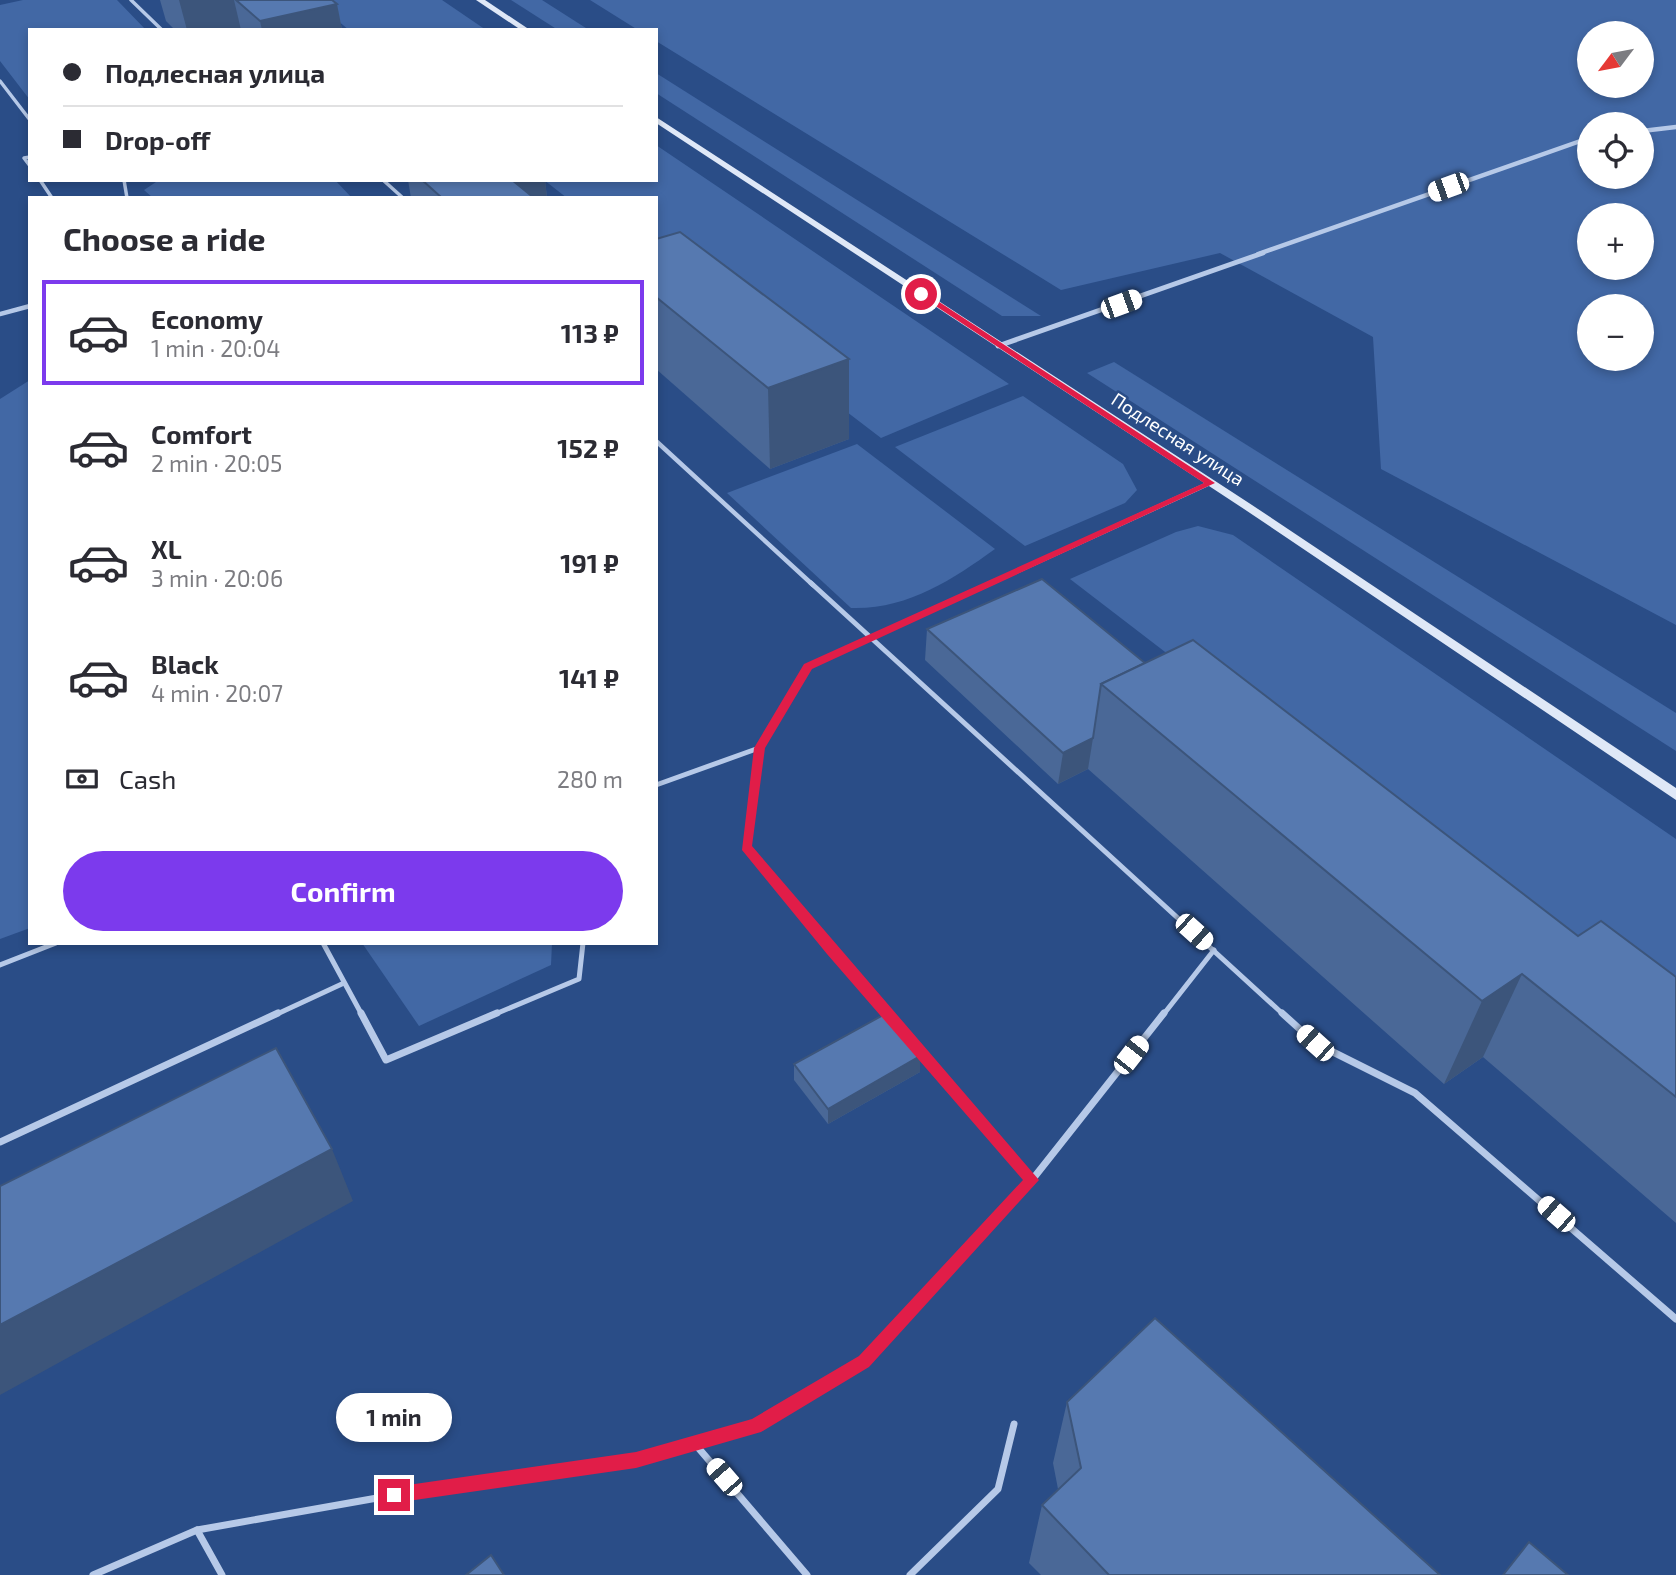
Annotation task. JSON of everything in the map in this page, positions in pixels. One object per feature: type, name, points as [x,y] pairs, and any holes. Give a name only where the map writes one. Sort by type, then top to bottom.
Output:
[{"type":"main road","points":[[480,0],[523,28]]},
{"type":"main road","name":"Подлесная улица","points":[[658,120],[1210,483],[1676,795]]},
{"type":"street","points":[[1654,130],[1676,127]]},
{"type":"street","points":[[998,346],[1577,142]]},
{"type":"lane","points":[[131,0],[160,28]]},
{"type":"lane","points":[[0,81],[28,117]]},
{"type":"lane","points":[[385,182],[400,196]]},
{"type":"lane","points":[[0,314],[28,307]]},
{"type":"lane","points":[[658,443],[1315,1043],[1415,1093],[1676,1319]]},
{"type":"lane","points":[[1032,1180],[831,951],[746,847],[759,748],[808,666],[1210,483]]},
{"type":"lane","points":[[658,784],[759,748]]},
{"type":"lane","points":[[0,965],[51,945]]},
{"type":"lane","points":[[324,945],[386,1060],[579,979],[583,945]]},
{"type":"lane","points":[[93,1575],[197,1530],[394,1495],[636,1460],[755,1426],[864,1361],[1032,1180],[1214,950]]},
{"type":"lane","points":[[0,1142],[344,983]]},
{"type":"lane","points":[[910,1575],[998,1489],[1014,1424]]},
{"type":"lane","points":[[695,1444],[807,1575]]},
{"type":"lane","points":[[197,1530],[222,1575]]},
{"type":"shaded area","points":[[23,0],[117,0],[144,28],[28,28],[28,97],[0,61],[0,5]]},
{"type":"shaded area","points":[[313,0],[442,0],[483,28],[347,28]]},
{"type":"shaded area","points":[[511,0],[542,0],[586,28],[555,28]]},
{"type":"shaded area","points":[[590,0],[1676,0],[1676,625],[1381,469],[1373,337],[1220,253],[1061,290],[658,42],[658,28],[635,28]]},
{"type":"shaded area","points":[[658,74],[1041,316],[1002,316],[658,94]]},
{"type":"shaded area","points":[[658,146],[1009,384],[881,438],[658,268],[658,196],[564,196],[547,182],[658,182]]},
{"type":"shaded area","points":[[156,182],[337,182],[350,196],[151,196],[144,190]]},
{"type":"shaded area","points":[[1114,362],[1676,713],[1676,751],[1087,373]]},
{"type":"shaded area","points":[[28,381],[28,929],[0,939],[0,399]]},
{"type":"shaded area","points":[[1023,396],[1123,464],[1137,490],[1125,503],[1025,546],[895,447]]},
{"type":"shaded area","points":[[857,444],[995,549],[928,591],[891,604],[851,608],[727,493]]},
{"type":"shaded area","points":[[1198,526],[1233,535],[1676,839],[1676,1044],[1070,579],[1176,532]]},
{"type":"shaded area","points":[[363,945],[552,945],[551,965],[419,1026]]},
{"type":"building","points":[[236,0],[332,0],[337,4],[260,21]]},
{"type":"building","points":[[424,182],[514,182],[532,196],[440,196]]},
{"type":"building","points":[[680,232],[849,359],[768,388],[658,299],[658,238]]},
{"type":"building","points":[[1042,579],[1145,663],[1101,684],[1093,738],[1063,753],[927,629]]},
{"type":"building","points":[[1193,640],[1578,936],[1601,921],[1676,977],[1676,1097],[1522,974],[1482,1001],[1101,684]]},
{"type":"building","points":[[885,1014],[920,1056],[828,1109],[794,1064]]},
{"type":"building","points":[[276,1048],[332,1149],[0,1325],[0,1186]]},
{"type":"building","points":[[1155,1318],[1440,1575],[1109,1575],[1042,1505],[1081,1468],[1067,1402]]},
{"type":"building","points":[[1529,1542],[1568,1575],[1503,1575]]},
{"type":"building","points":[[491,1555],[504,1575],[466,1575]]},
{"type":"route","points":[[394,1495],[636,1460],[755,1426],[864,1361],[1032,1180],[831,951],[746,847],[759,748],[784,702],[808,666],[1210,483],[921,294]]}]
